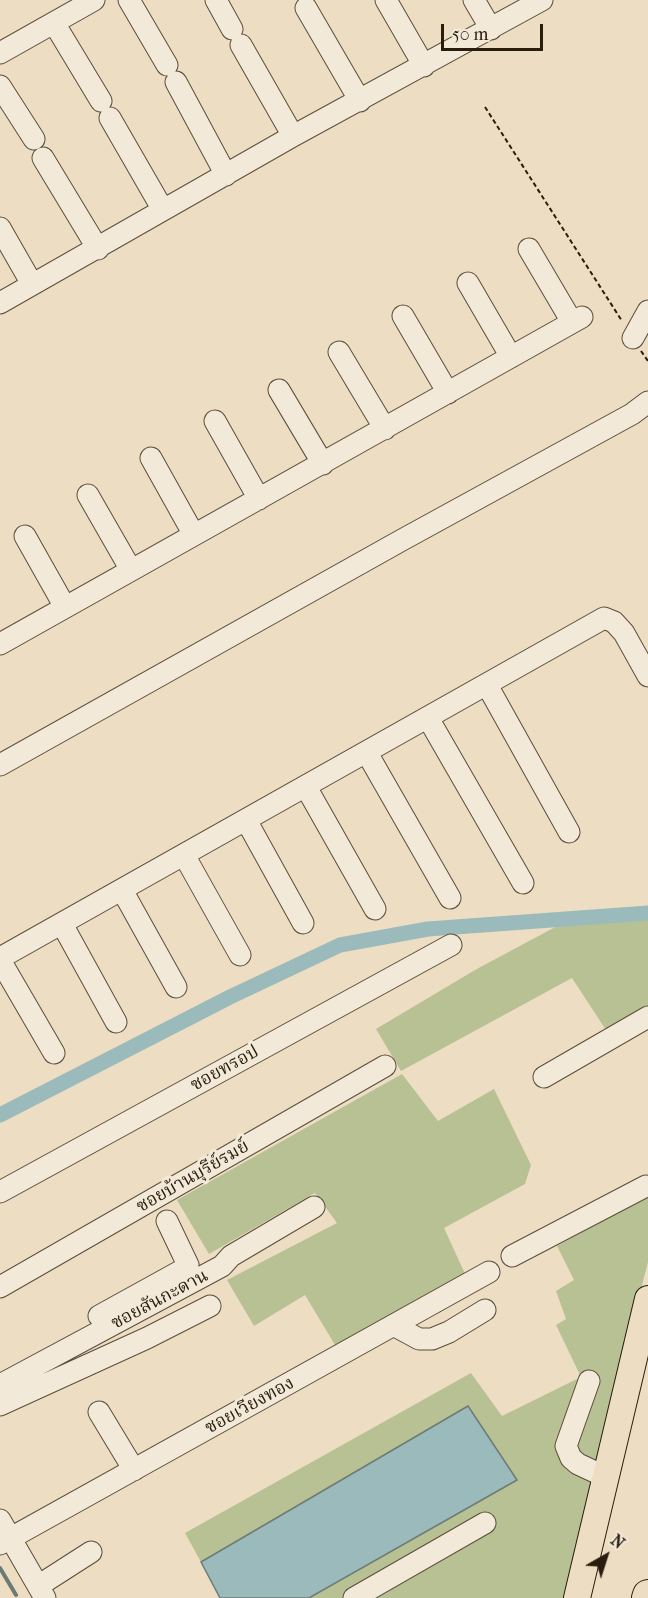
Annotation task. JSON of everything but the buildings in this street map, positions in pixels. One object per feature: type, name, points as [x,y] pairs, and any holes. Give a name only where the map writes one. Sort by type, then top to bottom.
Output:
[{"type":"main road","points":[[577,1598],[648,1299]]},
{"type":"street","points":[[0,53],[94,0]]},
{"type":"street","points":[[129,0],[226,175]]},
{"type":"street","points":[[216,0],[293,136]]},
{"type":"street","points":[[386,0],[424,66]]},
{"type":"street","points":[[474,0],[491,29]]},
{"type":"street","points":[[0,303],[293,136],[542,0]]},
{"type":"street","points":[[306,8],[360,101]]},
{"type":"street","points":[[54,23],[163,210]]},
{"type":"street","points":[[0,86],[98,249]]},
{"type":"street","points":[[0,228],[32,284]]},
{"type":"street","points":[[1,642],[577,320],[529,249]]},
{"type":"street","points":[[468,283],[511,357]]},
{"type":"street","points":[[633,338],[648,311]]},
{"type":"street","points":[[403,316],[448,393]]},
{"type":"street","points":[[339,352],[385,429]]},
{"type":"street","points":[[279,390],[322,464]]},
{"type":"street","points":[[0,765],[632,414],[648,402]]},
{"type":"street","points":[[215,421],[259,499]]},
{"type":"street","points":[[152,458],[194,535]]},
{"type":"street","points":[[88,495],[131,570]]},
{"type":"street","points":[[25,536],[65,607]]},
{"type":"street","points":[[54,1053],[0,959],[604,618],[614,622],[624,633],[648,676]]},
{"type":"street","points":[[487,685],[569,832]]},
{"type":"street","points":[[428,718],[523,883]]},
{"type":"street","points":[[367,753],[450,898]]},
{"type":"street","points":[[306,787],[375,909]]},
{"type":"street","points":[[246,820],[303,923]]},
{"type":"street","points":[[184,855],[240,955]]},
{"type":"street","points":[[122,890],[176,987]]},
{"type":"street","points":[[62,924],[116,1022]]},
{"type":"street","name":"ซอยทรอป","points":[[0,1192],[450,945]]},
{"type":"street","points":[[544,1077],[648,1017]]},
{"type":"street","name":"ซอยบ้านบุรีย์รมย์","points":[[0,1287],[385,1066]]},
{"type":"street","points":[[512,1256],[646,1186]]},
{"type":"street","name":"ซอยสันกะดาน","points":[[0,1385],[222,1266],[231,1256],[314,1207]]},
{"type":"street","points":[[0,1370],[186,1268],[188,1265],[167,1221]]},
{"type":"street","name":"ซอยเวียงทอง","points":[[4,1534],[134,1470],[489,1272]]},
{"type":"street","points":[[0,1405],[147,1338],[210,1306]]},
{"type":"street","points":[[395,1326],[419,1339],[432,1339],[449,1332],[485,1310]]},
{"type":"street","points":[[589,1382],[566,1446],[571,1458],[578,1464],[606,1477]]},
{"type":"street","points":[[99,1413],[134,1470]]},
{"type":"street","points":[[354,1598],[485,1523]]},
{"type":"street","points":[[4,1534],[41,1592],[91,1551]]},
{"type":"path","points":[[485,107],[648,361]]},
{"type":"green space","points":[[648,920],[648,1007],[606,1030],[572,978],[401,1071],[376,1029],[475,970],[559,925]]},
{"type":"green space","points":[[402,1074],[438,1121],[494,1089],[531,1165],[525,1184],[444,1228],[467,1278],[338,1350],[305,1295],[254,1326],[227,1280],[337,1223],[315,1193],[209,1254],[177,1200]]},
{"type":"green space","points":[[648,1196],[648,1262],[591,1484],[567,1598],[309,1598],[517,1480],[468,1406],[201,1562],[185,1533],[471,1373],[502,1416],[581,1377],[556,1325],[566,1319],[556,1291],[574,1280],[557,1246]]},
{"type":"water","points":[[468,1406],[517,1480],[309,1598],[220,1598],[201,1562]]},
{"type":"waterway","points":[[0,1115],[230,997],[340,945],[428,929],[648,913]]},
{"type":"waterway","points":[[0,1568],[16,1595]]}]
